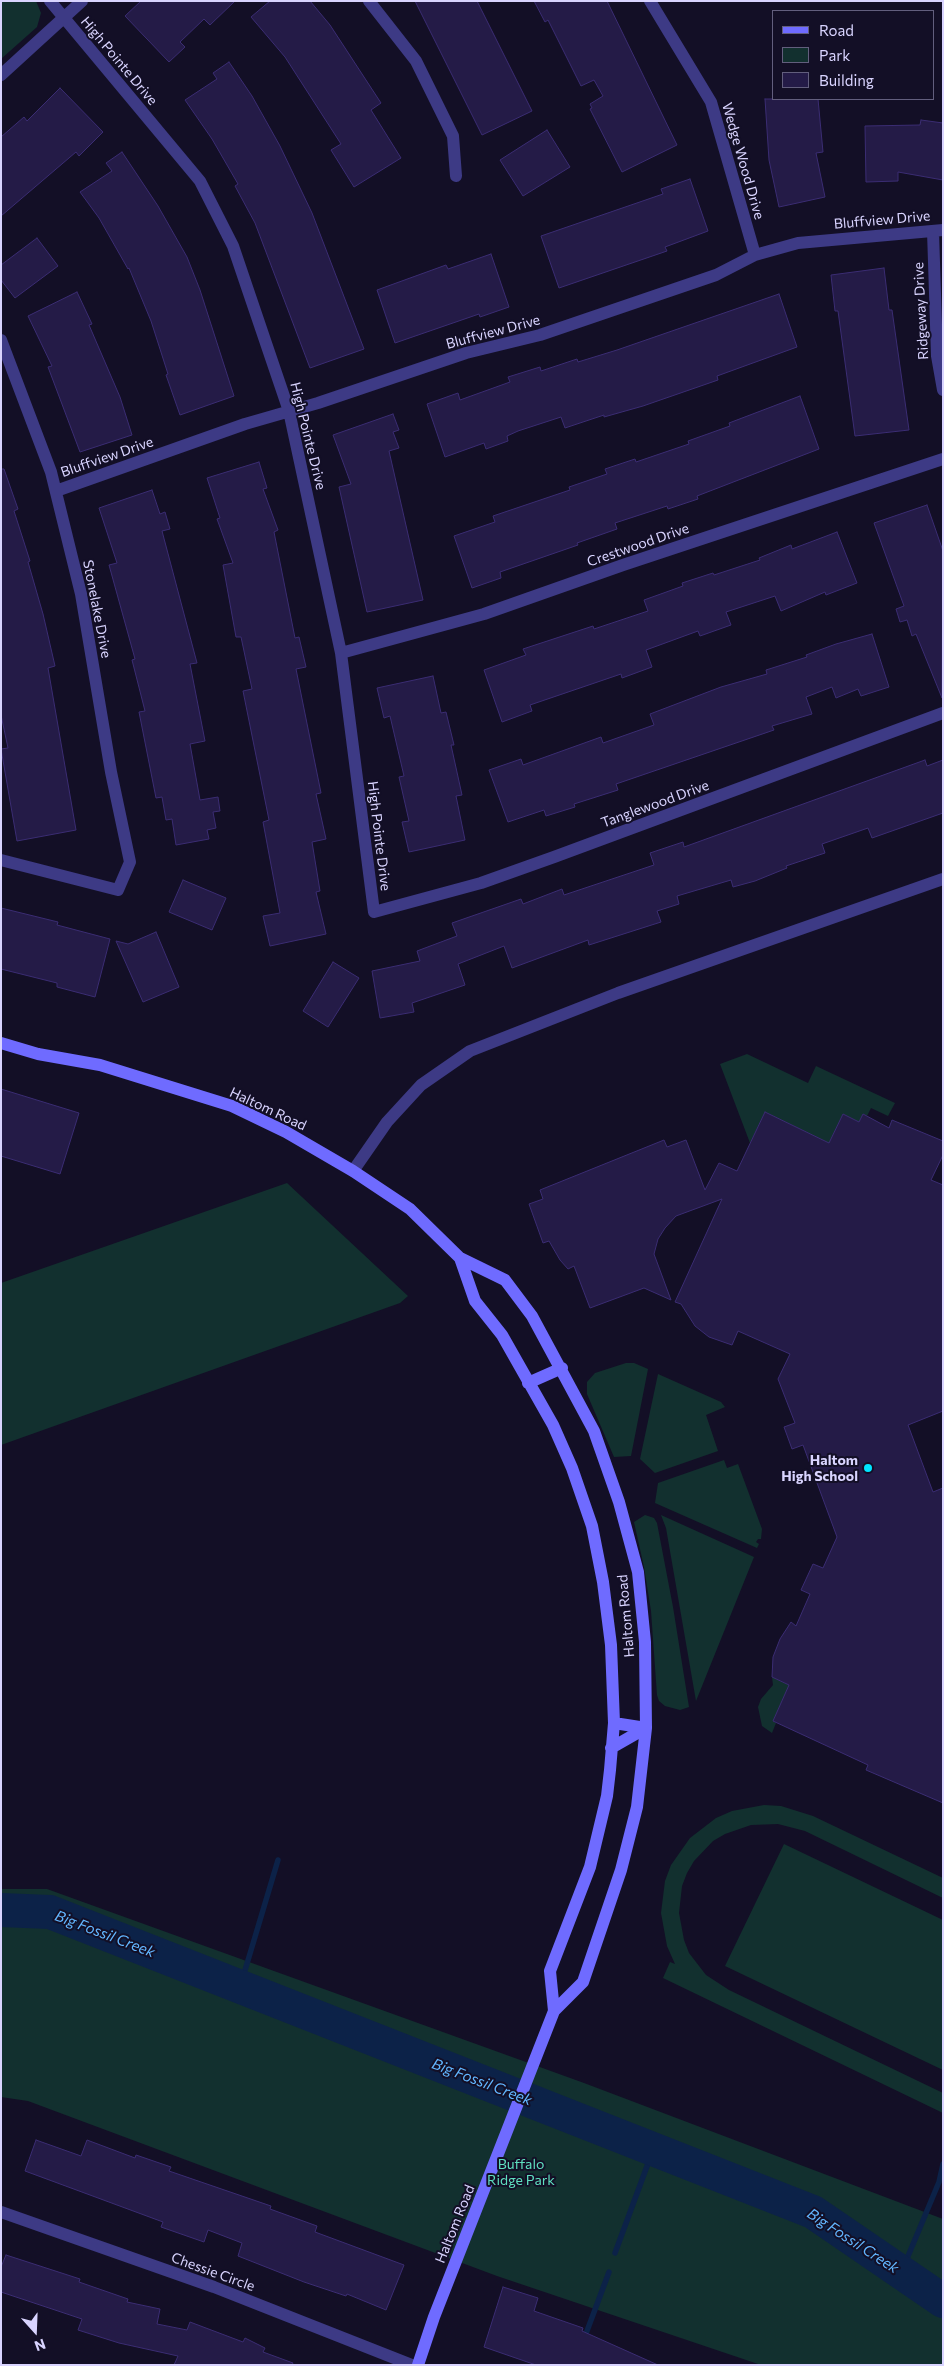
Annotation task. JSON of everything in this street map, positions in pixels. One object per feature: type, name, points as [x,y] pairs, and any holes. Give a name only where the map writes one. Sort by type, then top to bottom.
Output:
[{"type":"main road","name":"Haltom Road","points":[[1,1043],[38,1054],[100,1065],[232,1106],[286,1132],[353,1171],[410,1209],[460,1258],[505,1280],[532,1316],[562,1368],[594,1431],[619,1502],[638,1572],[644,1642],[646,1728],[637,1807],[621,1870],[582,1982],[554,2011],[434,2317],[418,2365]]},
{"type":"main road","name":"Haltom Road","points":[[460,1258],[475,1301],[502,1334],[557,1434],[572,1468],[592,1526],[603,1582],[611,1645],[614,1723],[606,1796],[590,1866],[550,1971],[554,2011]]},
{"type":"main road","points":[[528,1383],[562,1368]]},
{"type":"main road","points":[[614,1723],[646,1728]]},
{"type":"main road","points":[[611,1748],[646,1728]]},
{"type":"street","name":"High Pointe Drive","points":[[50,1],[200,181],[232,246],[289,411],[341,653],[374,912]]},
{"type":"street","points":[[1,75],[82,1]]},
{"type":"street","points":[[370,1],[416,61],[453,136],[456,176]]},
{"type":"street","name":"Wedge Wood Drive","points":[[650,1],[711,102],[755,255]]},
{"type":"street","name":"Bluffview Drive","points":[[56,491],[245,424],[466,353],[540,335],[716,275],[755,255],[798,243],[938,230]]},
{"type":"street","name":"Ridgeway Drive","points":[[938,230],[937,356],[943,390]]},
{"type":"street","name":"Stonelake Drive","points":[[1,340],[52,472],[81,594],[111,772],[130,862],[118,890],[1,860]]},
{"type":"street","name":"Crestwood Drive","points":[[341,653],[484,614],[623,565],[943,460]]},
{"type":"street","name":"Tanglewood Drive","points":[[374,912],[481,882],[554,858],[943,713]]},
{"type":"street","points":[[353,1171],[387,1122],[421,1085],[470,1051],[618,993],[943,879]]},
{"type":"street","name":"Chessie Circle","points":[[1,2212],[214,2287],[412,2365]]},
{"type":"green space","points":[[1,1],[36,1],[41,13],[37,27],[1,59]]},
{"type":"green space","points":[[747,1054],[808,1083],[816,1066],[895,1103],[888,1116],[871,1108],[867,1116],[863,1114],[859,1122],[843,1114],[829,1143],[765,1112],[750,1143],[720,1064]]},
{"type":"green space","points":[[287,1183],[408,1296],[400,1303],[1,1445],[1,1283]]},
{"type":"green space","points":[[626,1363],[634,1363],[648,1369],[631,1456],[614,1457],[587,1394],[587,1382],[595,1373]]},
{"type":"green space","points":[[658,1374],[721,1402],[725,1407],[706,1415],[718,1451],[655,1473],[640,1459]]},
{"type":"green space","points":[[724,1460],[727,1468],[738,1464],[762,1529],[761,1539],[758,1539],[756,1542],[759,1544],[757,1548],[655,1503],[658,1483]]},
{"type":"green space","points":[[645,1515],[654,1518],[657,1523],[673,1607],[689,1707],[680,1710],[665,1706],[659,1701],[657,1695],[651,1611],[634,1522]]},
{"type":"green space","points":[[661,1515],[754,1557],[696,1701],[666,1528]]},
{"type":"green space","points":[[772,1677],[789,1685],[773,1721],[776,1723],[772,1733],[762,1726],[758,1707],[761,1699],[773,1685]]},
{"type":"green space","points":[[764,1805],[781,1806],[813,1816],[943,1878],[943,1898],[805,1831],[778,1824],[751,1825],[725,1834],[713,1841],[694,1861],[687,1873],[682,1886],[679,1913],[684,1940],[689,1953],[706,1975],[729,1990],[943,2093],[943,2113],[663,1978],[670,1962],[675,1964],[667,1946],[661,1913],[665,1881],[671,1865],[690,1838],[716,1818],[732,1811]]},
{"type":"green space","points":[[784,1844],[943,1920],[943,2070],[725,1966]]},
{"type":"green space","name":"Buffalo Ridge Park","points":[[1,1889],[47,1889],[584,2083],[943,2219],[943,2365],[761,2365],[497,2276],[28,2101],[1,2097]]},
{"type":"building","points":[[141,1],[235,1],[210,25],[204,19],[180,42],[185,47],[169,62],[125,16]]},
{"type":"building","points":[[270,1],[310,1],[330,25],[381,103],[371,110],[401,158],[354,187],[331,150],[341,144],[285,57],[251,17]]},
{"type":"building","points":[[415,1],[477,1],[532,111],[482,135]]},
{"type":"building","points":[[534,1],[607,1],[677,145],[622,172],[590,109],[592,108],[590,104],[603,96],[594,80],[581,86],[548,20],[545,22]]},
{"type":"building","points":[[229,62],[252,96],[280,146],[312,213],[364,349],[310,368],[255,223],[235,186],[238,184],[212,139],[185,100],[217,79],[213,73]]},
{"type":"building","points":[[60,88],[103,132],[79,156],[76,152],[1,216],[1,137],[24,117],[27,121]]},
{"type":"building","points":[[765,99],[818,100],[823,152],[816,153],[825,197],[779,207],[769,160]]},
{"type":"building","points":[[921,120],[943,123],[943,180],[898,172],[898,181],[866,182],[865,126],[920,125]]},
{"type":"building","points":[[547,130],[570,167],[523,196],[500,160]]},
{"type":"building","points":[[122,152],[158,206],[187,257],[200,290],[234,396],[180,415],[166,375],[168,374],[151,321],[129,268],[99,218],[80,192],[112,171],[106,163]]},
{"type":"building","points":[[690,179],[708,231],[665,247],[667,251],[559,288],[541,236],[663,194],[661,189]]},
{"type":"building","points":[[37,238],[58,266],[15,298],[1,280],[1,265]]},
{"type":"building","points":[[491,254],[509,307],[480,317],[479,314],[395,343],[377,290],[446,265],[448,269]]},
{"type":"building","points":[[884,268],[889,310],[892,310],[909,430],[855,436],[838,311],[835,311],[831,275]]},
{"type":"building","points":[[77,292],[92,324],[89,325],[120,397],[132,435],[80,452],[48,367],[52,366],[28,316]]},
{"type":"building","points":[[779,294],[797,347],[717,376],[718,380],[643,406],[604,417],[604,415],[565,428],[561,417],[518,431],[507,436],[508,441],[486,449],[484,443],[445,457],[427,404],[458,393],[460,400],[510,382],[508,377],[540,367],[541,371],[577,359],[578,362]]},
{"type":"building","points":[[800,396],[819,449],[697,496],[698,499],[668,509],[667,506],[615,523],[617,529],[577,543],[578,545],[500,572],[501,578],[472,588],[454,536],[495,522],[493,516],[570,490],[569,487],[607,474],[605,469],[635,459],[636,462],[689,444],[688,441],[730,426],[729,423]]},
{"type":"building","points":[[393,414],[399,430],[393,432],[399,448],[389,451],[423,600],[367,612],[339,487],[351,484],[333,435]]},
{"type":"building","points":[[259,462],[267,488],[263,489],[278,530],[274,532],[295,638],[299,637],[306,667],[296,669],[321,793],[316,794],[326,839],[312,842],[320,891],[316,892],[326,934],[270,946],[263,916],[280,913],[263,822],[269,820],[243,691],[252,689],[241,637],[236,637],[223,565],[233,563],[217,519],[220,518],[207,478]]},
{"type":"building","points":[[1,469],[4,469],[18,509],[14,511],[30,561],[28,562],[55,666],[48,668],[76,830],[17,841],[1,749],[8,748],[1,715]]},
{"type":"building","points":[[152,490],[160,514],[165,512],[170,529],[162,531],[197,663],[190,664],[205,741],[190,744],[200,800],[218,797],[220,811],[213,812],[216,828],[207,830],[209,839],[176,845],[172,819],[166,820],[162,797],[156,798],[139,712],[145,711],[132,660],[135,659],[109,565],[117,563],[99,508]]},
{"type":"building","points":[[927,505],[943,551],[942,698],[916,634],[912,636],[907,620],[900,622],[896,609],[904,606],[874,523]]},
{"type":"building","points":[[837,532],[857,583],[826,595],[825,592],[781,611],[775,596],[726,612],[731,625],[700,636],[698,631],[646,650],[652,667],[622,678],[621,674],[530,705],[532,711],[502,722],[484,670],[526,655],[523,649],[593,626],[594,629],[648,611],[644,600],[683,586],[682,583],[760,560],[759,558],[791,545],[792,549]]},
{"type":"building","points":[[872,634],[889,687],[861,696],[858,689],[836,698],[832,687],[806,697],[812,714],[772,726],[774,730],[616,784],[618,790],[574,804],[575,807],[546,816],[544,810],[508,822],[489,770],[521,759],[523,765],[601,737],[603,743],[654,725],[650,714],[721,687],[767,674],[766,670],[807,657],[806,655],[836,644]]},
{"type":"building","points":[[433,676],[441,713],[446,712],[454,745],[451,745],[462,795],[456,796],[465,840],[409,852],[402,822],[409,821],[399,777],[404,776],[390,716],[384,718],[377,688]]},
{"type":"building","points":[[925,760],[927,766],[943,760],[943,813],[872,838],[868,828],[822,844],[825,853],[786,866],[787,868],[755,881],[733,887],[731,880],[677,896],[679,904],[657,911],[661,922],[589,945],[588,940],[512,968],[504,946],[458,964],[465,985],[412,1003],[414,1012],[380,1018],[372,971],[420,961],[417,951],[457,936],[452,923],[521,899],[523,904],[562,889],[564,895],[654,865],[650,853],[683,842],[684,847]]},
{"type":"building","points":[[183,880],[226,898],[212,930],[169,912]]},
{"type":"building","points":[[1,908],[58,922],[57,925],[110,939],[95,997],[57,987],[57,983],[1,969]]},
{"type":"building","points":[[156,932],[179,987],[143,1002],[116,941],[128,944]]},
{"type":"building","points":[[333,962],[359,978],[328,1027],[303,1011]]},
{"type":"building","points":[[1,1089],[79,1113],[60,1174],[1,1156]]},
{"type":"building","name":"Haltom High School","points":[[765,1112],[829,1143],[843,1114],[859,1122],[863,1114],[889,1128],[892,1120],[943,1141],[943,1155],[931,1180],[943,1185],[943,1411],[908,1425],[933,1492],[943,1488],[943,1803],[866,1770],[868,1765],[773,1721],[789,1685],[772,1677],[773,1657],[780,1639],[791,1622],[796,1626],[810,1594],[801,1590],[813,1564],[823,1568],[837,1537],[803,1445],[792,1449],[784,1427],[795,1423],[778,1379],[790,1354],[738,1331],[732,1345],[709,1337],[695,1326],[681,1304],[675,1302],[722,1199],[676,1216],[658,1239],[654,1254],[671,1300],[644,1288],[590,1308],[574,1266],[568,1269],[560,1260],[549,1241],[543,1243],[529,1204],[543,1199],[540,1190],[664,1140],[667,1147],[686,1140],[705,1190],[719,1163],[737,1171]]},
{"type":"building","points":[[36,2140],[81,2156],[87,2140],[135,2158],[136,2155],[171,2167],[169,2171],[271,2206],[270,2209],[317,2226],[315,2232],[404,2265],[386,2310],[347,2294],[346,2296],[304,2282],[238,2256],[242,2243],[208,2230],[204,2242],[161,2227],[163,2222],[25,2171]]},
{"type":"building","points":[[6,2255],[80,2279],[79,2282],[128,2299],[127,2302],[160,2309],[157,2324],[187,2330],[190,2322],[243,2342],[245,2338],[265,2348],[263,2352],[293,2363],[292,2365],[174,2365],[178,2356],[119,2343],[78,2330],[82,2319],[1,2292],[1,2267]]},
{"type":"building","points":[[503,2287],[538,2298],[534,2311],[583,2328],[582,2331],[658,2365],[536,2365],[484,2347]]},
{"type":"waterway","points":[[240,1987],[278,1860]]},
{"type":"waterway","name":"Big Fossil Creek","points":[[1,1910],[50,1912],[813,2212],[943,2301]]},
{"type":"waterway","points":[[615,2253],[653,2150]]},
{"type":"waterway","points":[[901,2273],[939,2182],[943,2164]]},
{"type":"waterway","points":[[584,2339],[609,2272]]},
{"type":"place","name":"Haltom High School","points":[[868,1468]]}]
